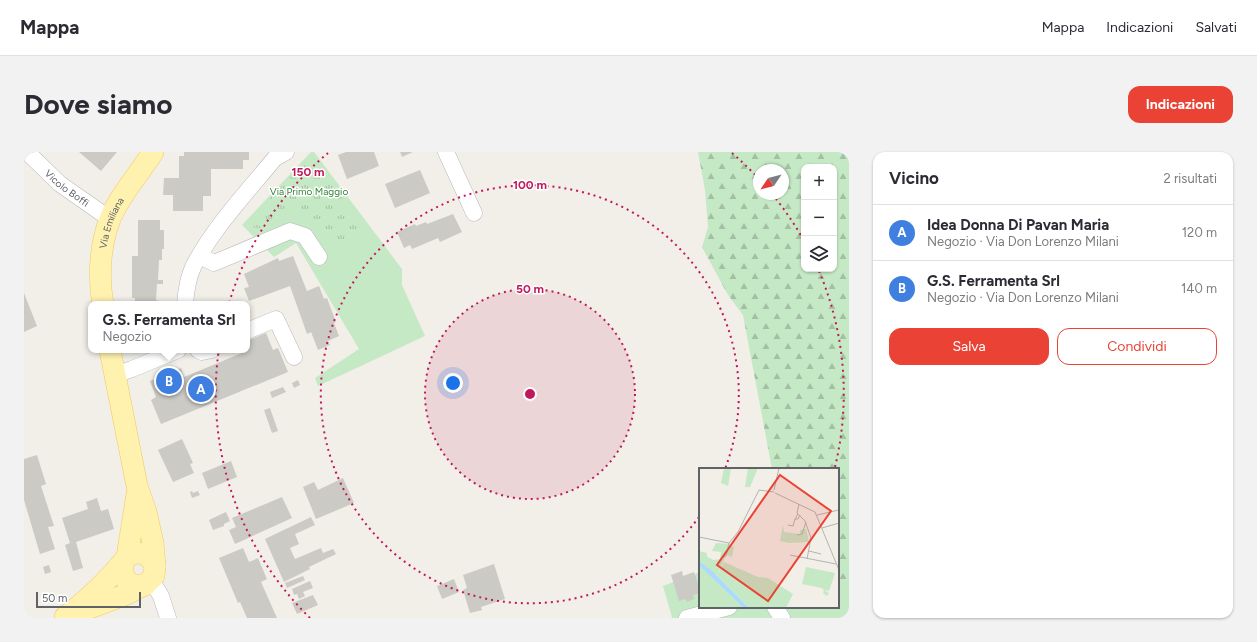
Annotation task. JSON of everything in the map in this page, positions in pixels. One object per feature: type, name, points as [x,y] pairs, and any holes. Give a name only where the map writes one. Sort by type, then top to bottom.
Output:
[{"type":"main road","name":"Via Emiliana","points":[[102,301],[103,244],[110,219],[119,202],[153,152]]},
{"type":"main road","points":[[64,617],[127,594],[149,577],[152,535],[137,486],[111,353]]},
{"type":"main road","points":[[137,486],[133,525],[126,559],[122,567],[124,577],[132,585],[149,577]]},
{"type":"main road","points":[[64,617],[92,597],[126,559],[135,553],[148,555],[149,577]]},
{"type":"street","name":"Vicolo Boffi","points":[[27,152],[60,184],[110,219]]},
{"type":"street","points":[[185,301],[187,284],[194,266],[207,241],[275,158],[286,152]]},
{"type":"street","points":[[446,152],[474,213]]},
{"type":"street","points":[[200,256],[214,263],[290,231],[305,236],[319,257]]},
{"type":"street","points":[[250,330],[276,319],[294,357]]},
{"type":"street","points":[[115,374],[132,370],[171,353]]},
{"type":"street","points":[[149,577],[161,596],[168,618]]},
{"type":"street","points":[[687,618],[725,608]]},
{"type":"street","points":[[776,608],[782,618]]},
{"type":"green space","points":[[311,152],[314,152],[402,269],[402,285],[425,336],[318,386],[315,378],[359,349],[296,243],[274,257],[242,225]]},
{"type":"green space","points":[[698,152],[849,152],[849,579],[839,581],[839,468],[772,468],[743,315],[728,295],[702,247],[708,227],[705,190]]},
{"type":"green space","name":"Via Primo Maggio","points":[[312,155],[366,232],[340,251],[322,226],[310,217],[303,214],[294,212],[274,225],[263,228],[251,227],[247,222]]},
{"type":"green space","points":[[699,572],[699,608],[839,608],[839,581],[849,579],[849,618],[671,618],[672,617],[663,586]]},
{"type":"building","points":[[79,152],[117,152],[101,171]]},
{"type":"building","points":[[184,152],[249,152],[249,160],[243,160],[243,169],[211,169],[211,196],[203,196],[203,211],[173,211],[173,195],[163,195],[164,178],[179,178],[179,156],[184,156]]},
{"type":"building","points":[[346,152],[374,152],[379,166],[347,179],[338,155]]},
{"type":"building","points":[[400,152],[413,152],[402,157]]},
{"type":"building","points":[[420,170],[430,193],[395,208],[385,184]]},
{"type":"building","points":[[453,214],[462,232],[440,242],[438,238],[412,249],[410,245],[404,248],[397,232],[415,224],[416,226],[426,222],[427,224]]},
{"type":"building","points":[[138,220],[160,220],[160,230],[164,230],[164,249],[162,249],[162,260],[159,260],[158,280],[163,280],[163,284],[157,284],[156,300],[159,301],[135,301],[135,298],[132,298],[132,256],[138,256]]},
{"type":"building","points":[[293,256],[307,291],[319,286],[324,299],[327,298],[336,322],[334,323],[339,336],[328,341],[330,345],[318,350],[311,332],[307,334],[290,286],[249,301],[244,288],[249,287],[244,274],[278,258],[279,261]]},
{"type":"building","points":[[24,293],[37,326],[24,332]]},
{"type":"building","points":[[266,333],[273,350],[278,348],[288,372],[161,424],[151,400],[156,397],[150,381],[181,368],[184,377],[242,353],[250,353],[250,340]]},
{"type":"building","points":[[298,380],[300,385],[294,388],[292,383]]},
{"type":"building","points":[[283,387],[286,392],[272,398],[270,392]]},
{"type":"building","points":[[270,408],[278,431],[272,433],[264,410]]},
{"type":"building","points":[[182,439],[193,463],[190,464],[194,473],[173,482],[158,450]]},
{"type":"building","points":[[37,455],[46,484],[41,486],[54,526],[48,527],[55,549],[40,554],[24,500],[24,459]]},
{"type":"building","points":[[231,461],[237,477],[208,489],[202,473]]},
{"type":"building","points":[[343,478],[354,503],[316,519],[303,487],[314,482],[318,490]]},
{"type":"building","points":[[192,491],[193,493],[198,491],[200,495],[192,498],[190,492]]},
{"type":"building","points":[[282,497],[292,518],[235,544],[229,530],[236,527],[232,518]]},
{"type":"building","points":[[97,498],[101,511],[108,509],[114,529],[76,542],[83,568],[73,571],[65,545],[70,543],[62,518],[88,509],[86,502]]},
{"type":"building","points":[[226,512],[230,521],[224,524],[224,526],[213,530],[209,520]]},
{"type":"building","points":[[311,517],[315,525],[295,534],[299,544],[290,548],[295,559],[321,548],[323,553],[333,549],[336,554],[309,567],[310,569],[284,582],[265,539]]},
{"type":"building","points":[[243,548],[249,562],[258,558],[267,579],[261,582],[277,618],[247,618],[240,602],[238,603],[219,558]]},
{"type":"building","points":[[494,564],[505,599],[481,607],[482,610],[470,613],[463,590],[467,588],[463,575]]},
{"type":"building","points":[[49,565],[51,572],[45,574],[43,567]]},
{"type":"building","points":[[682,571],[683,576],[694,572],[699,587],[699,593],[693,595],[694,599],[687,602],[686,599],[679,601],[671,575]]},
{"type":"building","points":[[303,576],[305,580],[287,588],[285,583]]},
{"type":"building","points":[[454,579],[459,592],[442,599],[437,586]]},
{"type":"building","points":[[310,581],[313,588],[303,592],[305,596],[299,599],[297,594],[294,595],[292,589]]},
{"type":"building","points":[[313,595],[318,605],[297,614],[292,603]]},
{"type":"place","name":"G.S. Ferramenta Srl","points":[[169,381]]},
{"type":"place","name":"Idea Donna Di Pavan Maria","points":[[201,389]]}]
